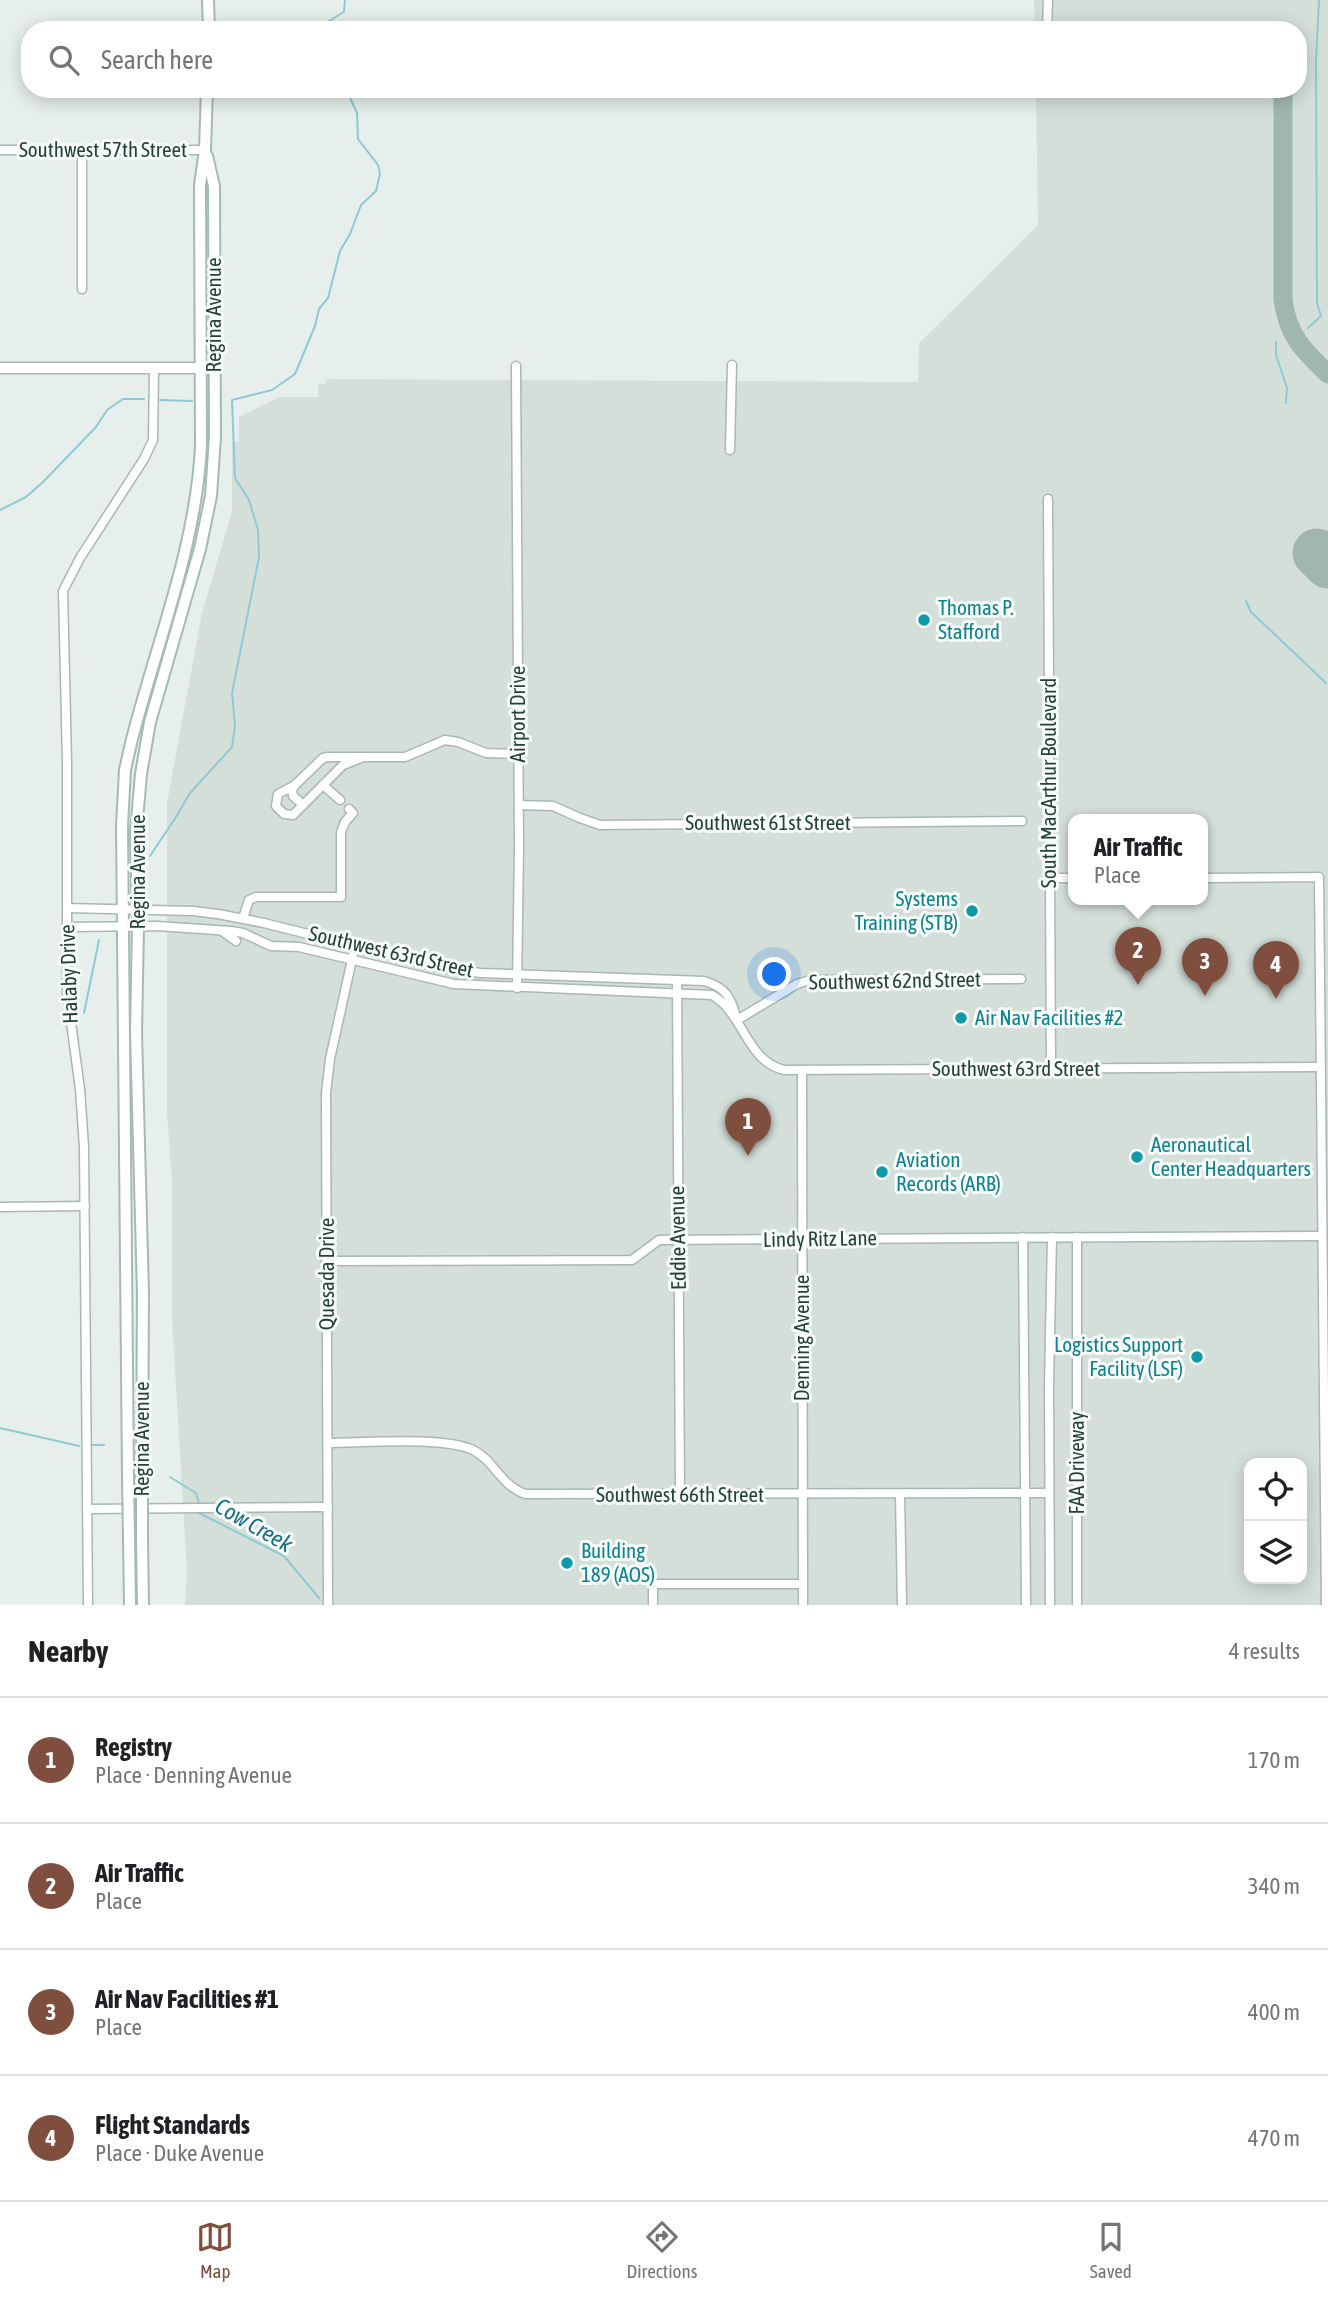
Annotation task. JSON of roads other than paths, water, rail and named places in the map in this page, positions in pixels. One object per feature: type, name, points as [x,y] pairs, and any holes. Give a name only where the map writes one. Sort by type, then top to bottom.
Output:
[{"type":"main road","points":[[208,0],[209,21]]},
{"type":"main road","name":"Regina Avenue","points":[[130,1605],[122,825],[125,771],[142,699],[193,521],[200,470],[200,185],[205,150],[207,98]]},
{"type":"main road","name":"Regina Avenue","points":[[143,1605],[143,1293],[136,1032],[136,831],[141,774],[150,722],[207,520],[215,436],[214,186],[205,150]]},
{"type":"street","points":[[1048,0],[1048,21]]},
{"type":"street","name":"Southwest 57th Street","points":[[0,150],[205,150]]},
{"type":"street","points":[[82,150],[82,289]]},
{"type":"street","points":[[730,450],[732,365]]},
{"type":"street","name":"Airport Drive","points":[[516,366],[519,754],[516,988]]},
{"type":"street","points":[[0,368],[214,368]]},
{"type":"street","name":"Halaby Drive","points":[[88,1605],[85,1206],[80,1089],[67,993],[67,762],[63,591],[80,558],[153,440],[154,368]]},
{"type":"street","name":"South MacArthur Boulevard","points":[[1048,499],[1051,1068]]},
{"type":"street","points":[[303,805],[293,796],[292,789],[323,758],[405,757],[445,740],[486,753],[519,754]]},
{"type":"street","points":[[295,786],[278,794],[276,806],[288,816],[293,815],[343,765],[361,758]]},
{"type":"street","points":[[323,785],[340,800]]},
{"type":"street","name":"Southwest 61st Street","points":[[519,805],[553,806],[600,825],[1022,821]]},
{"type":"street","points":[[243,918],[250,900],[256,897],[341,897],[342,826],[351,811]]},
{"type":"street","points":[[1208,878],[1319,877],[1326,1605]]},
{"type":"street","points":[[1049,878],[1068,878]]},
{"type":"street","name":"Southwest 63rd Street","points":[[67,908],[192,911],[243,918],[443,968],[516,975],[704,981],[716,984],[726,992],[732,1001],[737,1020]]},
{"type":"street","name":"Southwest 63rd Street","points":[[67,928],[213,928],[243,933],[271,946],[299,947],[454,984],[712,995],[722,1001],[737,1020],[764,1062],[784,1070],[1320,1067]]},
{"type":"street","points":[[213,928],[236,941]]},
{"type":"street","name":"Quesada Drive","points":[[328,1605],[326,1093],[330,1059],[355,946]]},
{"type":"street","name":"Southwest 62nd Street","points":[[737,1020],[797,984],[810,980],[1021,979]]},
{"type":"street","name":"Eddie Avenue","points":[[677,980],[680,1496]]},
{"type":"street","name":"Denning Avenue","points":[[802,1070],[803,1605]]},
{"type":"street","points":[[0,1207],[85,1206]]},
{"type":"street","name":"Lindy Ritz Lane","points":[[327,1261],[632,1260],[659,1240],[1321,1236]]},
{"type":"street","points":[[1023,1237],[1026,1605]]},
{"type":"street","points":[[1050,1605],[1052,1237]]},
{"type":"street","name":"FAA Driveway","points":[[1077,1237],[1077,1605]]},
{"type":"street","name":"Southwest 66th Street","points":[[328,1443],[457,1445],[474,1451],[487,1461],[512,1489],[526,1494],[680,1496],[1049,1493]]},
{"type":"street","points":[[900,1494],[902,1605]]},
{"type":"street","points":[[87,1508],[328,1507]]},
{"type":"street","points":[[653,1605],[653,1584],[803,1584]]},
{"type":"waterway","points":[[329,21],[344,12],[345,0]]},
{"type":"waterway","points":[[1308,328],[1321,316],[1317,303],[1316,61],[1319,0]]},
{"type":"waterway","points":[[150,856],[190,793],[232,747],[235,726],[232,693],[259,557],[258,530],[249,500],[235,478],[232,400],[272,390],[295,374],[315,326],[319,309],[328,298],[340,251],[361,205],[376,191],[380,174],[378,165],[358,139],[357,113],[350,98]]},
{"type":"waterway","points":[[1276,342],[1276,355],[1287,388],[1286,403]]},
{"type":"waterway","points":[[0,510],[26,497],[43,482],[96,427],[107,410],[123,399],[144,399]]},
{"type":"waterway","points":[[160,400],[192,401]]},
{"type":"waterway","points":[[1246,601],[1251,612],[1326,683]]},
{"type":"waterway","points":[[84,1013],[99,940]]},
{"type":"waterway","name":"Cow Creek","points":[[0,1428],[79,1446]]},
{"type":"waterway","name":"Cow Creek","points":[[91,1445],[104,1445]]},
{"type":"waterway","name":"Cow Creek","points":[[170,1477],[196,1493],[199,1503]]},
{"type":"waterway","name":"Cow Creek","points":[[199,1513],[284,1556],[319,1598]]},
{"type":"place","name":"Thomas P. Stafford","points":[[924,620]]},
{"type":"place","name":"Systems Training (STB)","points":[[972,911]]},
{"type":"place","name":"Air Traffic","points":[[1138,985]]},
{"type":"place","name":"Air Nav Facilities #1","points":[[1205,996]]},
{"type":"place","name":"Flight Standards","points":[[1276,999]]},
{"type":"place","name":"Air Nav Facilities #2","points":[[961,1018]]},
{"type":"place","name":"Registry","points":[[748,1156]]},
{"type":"place","name":"Aeronautical Center Headquarters","points":[[1137,1157]]},
{"type":"place","name":"Aviation Records (ARB)","points":[[882,1172]]},
{"type":"place","name":"Logistics Support Facility (LSF)","points":[[1197,1357]]},
{"type":"place","name":"Building 189 (AOS)","points":[[567,1563]]}]
